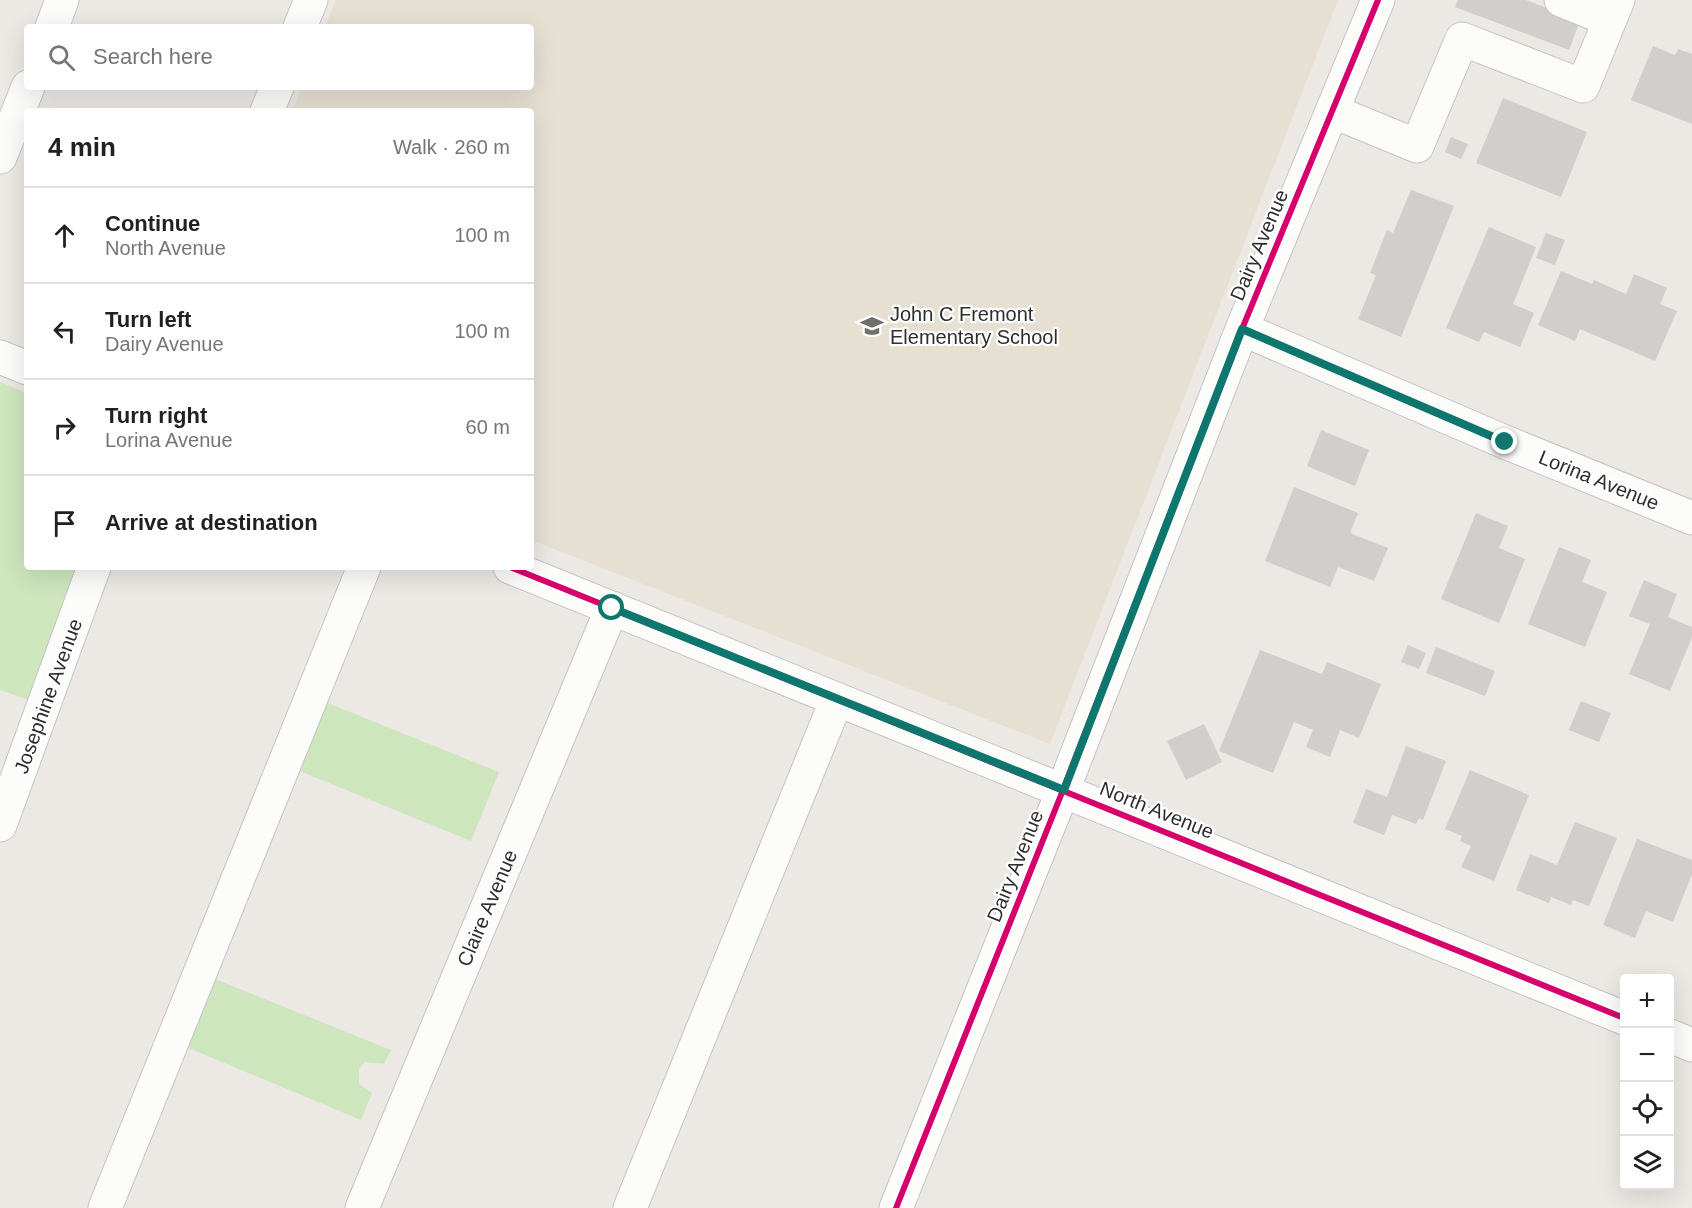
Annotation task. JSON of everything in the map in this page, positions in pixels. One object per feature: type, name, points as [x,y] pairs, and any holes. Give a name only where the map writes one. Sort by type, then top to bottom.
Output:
[{"type":"street","points":[[53,24],[63,0]]},
{"type":"street","points":[[301,24],[311,0]]},
{"type":"street","name":"Dairy Avenue","points":[[896,1208],[1064,790],[1242,329],[1378,0]]},
{"type":"street","points":[[1332,111],[1417,146],[1462,39],[1582,86],[1614,10],[1561,0]]},
{"type":"street","points":[[0,157],[27,90]]},
{"type":"street","points":[[268,108],[276,90]]},
{"type":"street","name":"Lorina Avenue","points":[[1242,329],[1505,442],[1692,518]]},
{"type":"street","points":[[0,357],[24,367]]},
{"type":"street","name":"Josephine Avenue","points":[[0,825],[93,570]]},
{"type":"street","points":[[105,1208],[363,570]]},
{"type":"street","name":"North Avenue","points":[[517,570],[1620,1016]]},
{"type":"street","name":"Claire Avenue","points":[[362,1208],[612,608]]},
{"type":"street","points":[[630,1208],[837,699]]},
{"type":"street","points":[[1674,1038],[1692,1046]]},
{"type":"shaded area","name":"John C Fremont Elementary School","points":[[336,0],[1338,0],[1050,744],[534,541],[534,108],[293,108],[301,90],[534,90],[534,24],[326,24]]},
{"type":"green space","points":[[0,382],[24,392],[24,570],[94,570],[37,703],[0,690]]},
{"type":"green space","points":[[325,702],[499,772],[471,841],[297,770]]},
{"type":"green space","points":[[215,979],[391,1050],[384,1064],[365,1062],[359,1069],[359,1084],[372,1093],[361,1120],[186,1047]]},
{"type":"building","points":[[1458,0],[1526,0],[1580,21],[1569,50],[1455,7]]},
{"type":"building","points":[[1653,46],[1675,55],[1678,49],[1692,54],[1692,124],[1631,100]]},
{"type":"building","points":[[1503,98],[1587,132],[1561,197],[1476,163]]},
{"type":"building","points":[[1451,137],[1468,144],[1461,159],[1445,152]]},
{"type":"building","points":[[1411,190],[1454,206],[1401,337],[1358,319],[1376,275],[1370,273],[1387,230],[1393,233]]},
{"type":"building","points":[[1489,227],[1536,247],[1513,304],[1534,313],[1520,347],[1484,332],[1479,342],[1446,328]]},
{"type":"building","points":[[1546,233],[1565,240],[1555,265],[1536,258]]},
{"type":"building","points":[[1561,271],[1592,284],[1594,280],[1626,294],[1634,274],[1667,288],[1660,304],[1677,311],[1655,361],[1580,329],[1575,341],[1538,325]]},
{"type":"building","points":[[1321,430],[1369,450],[1355,486],[1307,466]]},
{"type":"building","points":[[1294,487],[1358,513],[1350,533],[1388,548],[1374,581],[1338,567],[1330,587],[1265,561]]},
{"type":"building","points":[[1476,513],[1508,526],[1499,548],[1525,559],[1499,623],[1441,599]]},
{"type":"building","points":[[1559,547],[1591,560],[1582,582],[1607,592],[1585,647],[1528,624]]},
{"type":"building","points":[[1644,580],[1677,594],[1668,617],[1692,627],[1692,637],[1670,691],[1629,674],[1650,624],[1629,616]]},
{"type":"building","points":[[1408,645],[1426,653],[1419,669],[1401,662]]},
{"type":"building","points":[[1436,647],[1495,671],[1485,696],[1426,673]]},
{"type":"building","points":[[1260,650],[1322,674],[1327,662],[1381,684],[1359,738],[1340,730],[1330,757],[1306,747],[1313,730],[1294,722],[1273,773],[1219,751]]},
{"type":"building","points":[[1581,701],[1611,713],[1599,742],[1569,730]]},
{"type":"building","points":[[1204,724],[1222,762],[1186,780],[1167,741]]},
{"type":"building","points":[[1406,746],[1446,761],[1423,820],[1419,818],[1416,824],[1392,815],[1384,835],[1353,823],[1366,789],[1387,797]]},
{"type":"building","points":[[1470,770],[1529,795],[1494,881],[1461,867],[1471,846],[1460,841],[1462,836],[1445,829]]},
{"type":"building","points":[[1575,822],[1617,838],[1589,906],[1573,900],[1571,905],[1551,897],[1549,903],[1516,890],[1530,854],[1557,865]]},
{"type":"building","points":[[1637,839],[1692,860],[1692,874],[1673,922],[1646,911],[1635,938],[1603,925]]},
{"type":"cycle path","points":[[896,1208],[1063,790],[1242,329],[1378,0]]},
{"type":"cycle path","points":[[517,570],[1620,1016]]},
{"type":"place","name":"John C Fremont Elementary School","points":[[872,326]]},
{"type":"route","points":[[612,608],[1064,790],[1242,329],[1505,442]]}]
